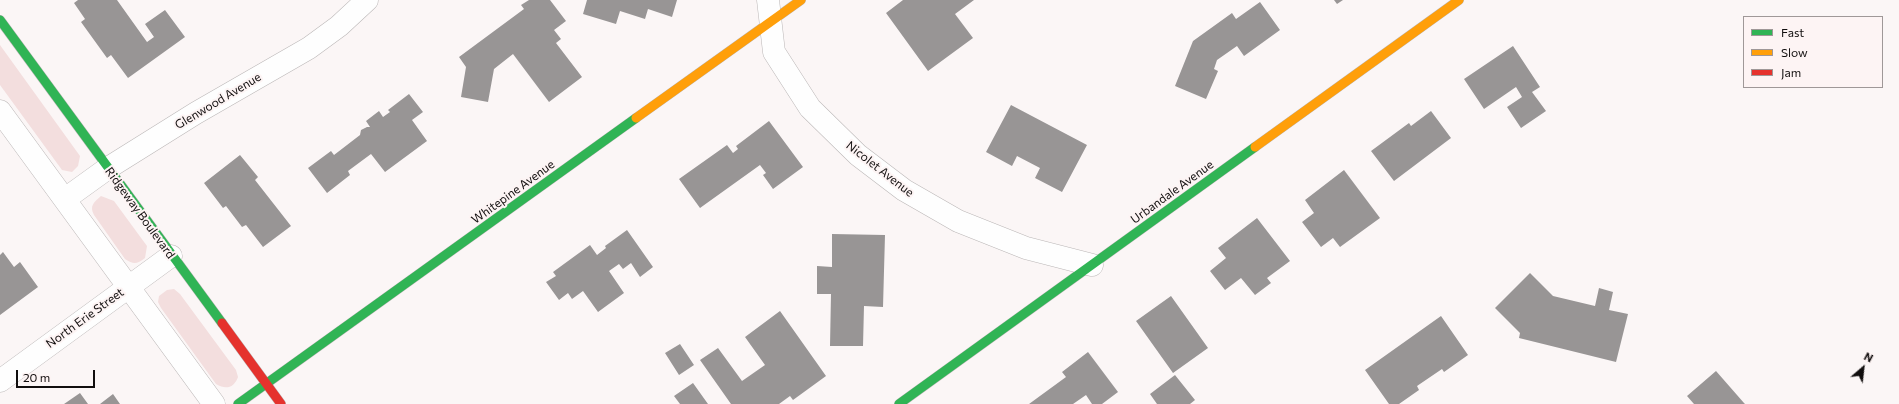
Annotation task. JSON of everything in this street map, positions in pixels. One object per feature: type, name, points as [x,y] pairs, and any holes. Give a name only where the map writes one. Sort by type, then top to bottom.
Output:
[{"type":"street","name":"Glenwood Avenue","points":[[65,199],[108,168],[196,114],[309,48],[340,26],[367,0]]},
{"type":"street","name":"Nicolet Avenue","points":[[768,0],[774,52],[810,108],[858,155],[904,190],[958,221],[1026,248],[1092,265]]},
{"type":"street","name":"Whitepine Avenue","points":[[238,404],[801,0]]},
{"type":"street","name":"Urbandale Avenue","points":[[899,404],[1459,0]]},
{"type":"street","name":"Ridgeway Boulevard","points":[[0,20],[281,404]]},
{"type":"street","points":[[0,111],[214,404]]},
{"type":"street","name":"North Erie Street","points":[[0,381],[172,256]]},
{"type":"shaded area","points":[[0,45],[80,156],[78,166],[72,172],[62,170],[0,85]]},
{"type":"shaded area","points":[[101,196],[114,201],[147,246],[145,258],[140,262],[133,263],[125,259],[94,215],[92,207],[94,202]]},
{"type":"shaded area","points":[[174,289],[180,294],[236,370],[238,377],[232,386],[223,387],[216,384],[161,308],[158,302],[159,296],[167,290]]},
{"type":"building","points":[[78,0],[117,0],[147,42],[154,37],[145,24],[165,10],[185,37],[128,78],[111,55],[107,58],[81,22],[85,19],[74,3]]},
{"type":"building","points":[[529,0],[550,0],[566,21],[554,30],[561,39],[556,43],[582,77],[549,102],[513,54],[494,69],[488,102],[461,97],[466,67],[459,57],[524,9],[521,5]]},
{"type":"building","points":[[587,0],[677,0],[672,17],[648,9],[645,19],[620,11],[616,24],[583,14]]},
{"type":"building","points":[[903,0],[974,0],[955,14],[973,38],[928,71],[886,13]]},
{"type":"building","points":[[1334,0],[1343,0],[1337,4]]},
{"type":"building","points":[[1260,2],[1280,30],[1244,56],[1237,46],[1217,60],[1214,69],[1218,71],[1206,99],[1175,86],[1193,41],[1232,13],[1236,19]]},
{"type":"building","points":[[1513,46],[1540,87],[1532,92],[1546,111],[1521,128],[1507,107],[1522,97],[1516,87],[1484,109],[1464,79]]},
{"type":"building","points":[[409,94],[423,112],[412,120],[427,141],[385,172],[371,154],[348,171],[350,175],[327,193],[308,168],[331,151],[334,155],[360,135],[361,130],[370,127],[366,121],[379,111],[383,117],[390,112],[388,110]]},
{"type":"building","points":[[1011,105],[1087,145],[1062,192],[1035,178],[1040,168],[1017,156],[1012,166],[986,152]]},
{"type":"building","points":[[1431,111],[1451,138],[1394,181],[1371,151],[1409,123],[1411,126]]},
{"type":"building","points":[[769,121],[803,167],[773,189],[763,175],[766,173],[760,165],[700,208],[679,179],[727,145],[733,153],[738,149],[736,146]]},
{"type":"building","points":[[240,155],[258,177],[255,180],[291,226],[263,247],[246,225],[242,227],[226,206],[223,208],[204,183]]},
{"type":"building","points":[[1344,170],[1380,218],[1340,247],[1333,238],[1321,247],[1302,222],[1314,213],[1305,200]]},
{"type":"building","points":[[1257,218],[1290,261],[1267,278],[1271,283],[1255,295],[1241,278],[1225,290],[1210,271],[1226,258],[1218,248]]},
{"type":"building","points":[[627,230],[653,267],[640,277],[631,263],[623,269],[619,264],[609,271],[624,293],[598,312],[583,291],[572,299],[568,293],[559,300],[546,282],[556,276],[553,272],[590,245],[597,255],[606,248],[605,246]]},
{"type":"building","points":[[832,234],[885,235],[883,307],[864,306],[863,346],[830,346],[831,294],[817,294],[817,266],[832,267]]},
{"type":"building","points":[[3,252],[14,267],[20,262],[38,287],[0,315],[0,255]]},
{"type":"building","points":[[1530,273],[1553,296],[1595,306],[1599,288],[1613,292],[1609,310],[1628,314],[1616,362],[1519,338],[1520,333],[1495,308]]},
{"type":"building","points":[[1171,296],[1208,348],[1173,373],[1136,321]]},
{"type":"building","points":[[780,311],[826,376],[793,400],[790,396],[779,404],[731,404],[700,360],[718,348],[742,381],[765,365],[745,337]]},
{"type":"building","points":[[1441,316],[1468,355],[1444,372],[1442,369],[1417,386],[1419,390],[1399,404],[1389,404],[1365,370]]},
{"type":"building","points":[[680,344],[694,365],[679,375],[665,353]]},
{"type":"building","points":[[1088,352],[1118,392],[1102,404],[1092,404],[1086,395],[1073,404],[1029,404],[1066,377],[1062,372]]},
{"type":"building","points":[[1716,371],[1745,404],[1694,404],[1687,396]]},
{"type":"building","points":[[1175,375],[1195,400],[1190,404],[1157,404],[1150,394]]},
{"type":"building","points":[[693,383],[708,404],[680,404],[674,396]]},
{"type":"building","points":[[80,393],[88,404],[64,404]]},
{"type":"building","points":[[113,394],[120,404],[100,404]]},
{"type":"traffic: fast","points":[[0,20],[222,323]]},
{"type":"traffic: fast","points":[[238,404],[636,118]]},
{"type":"traffic: fast","points":[[899,404],[1255,147]]},
{"type":"traffic: slow","points":[[636,118],[801,0]]},
{"type":"traffic: slow","points":[[1255,147],[1459,0]]},
{"type":"traffic: jam","points":[[222,323],[281,404]]}]
